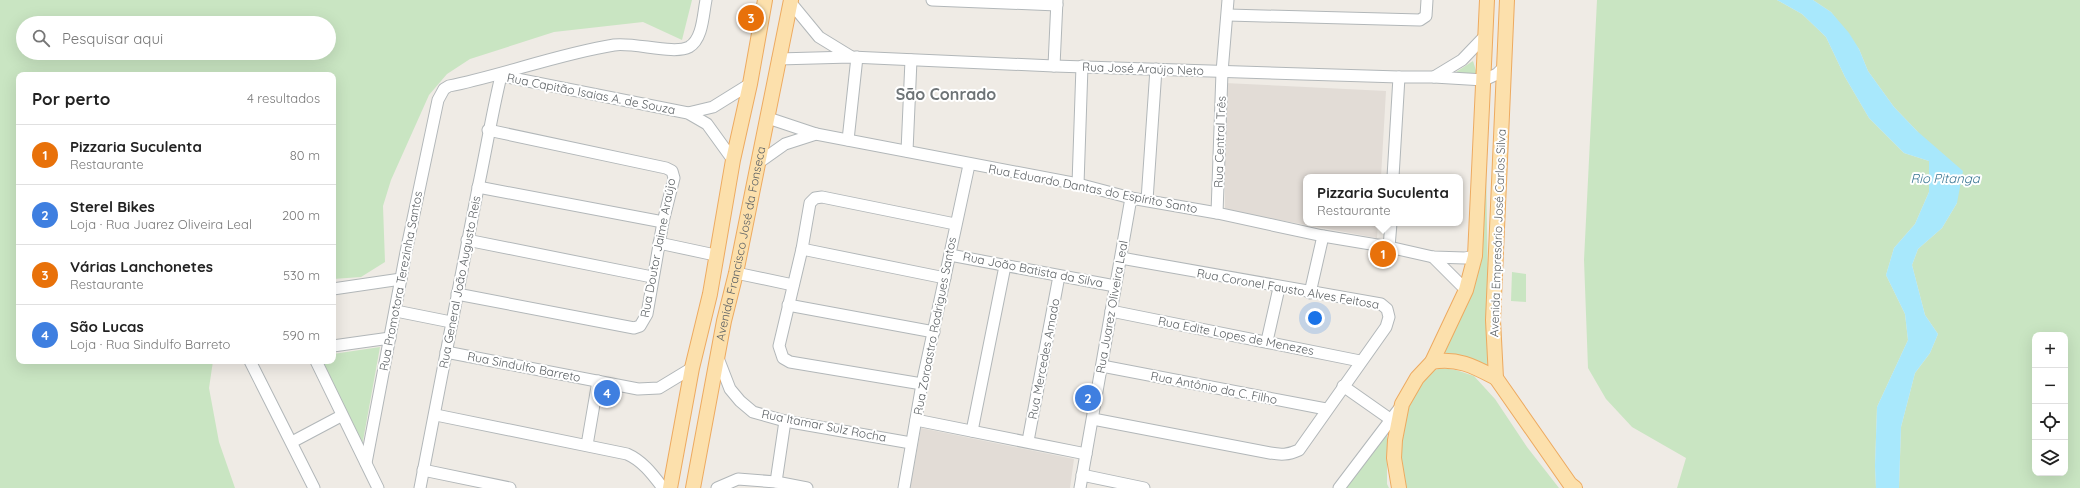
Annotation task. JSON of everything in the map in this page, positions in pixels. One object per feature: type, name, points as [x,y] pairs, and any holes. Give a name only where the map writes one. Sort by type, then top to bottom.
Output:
[{"type":"main road","name":"Avenida Francisco José da Fonseca","points":[[670,488],[692,368],[710,294],[715,254],[733,160],[750,84],[765,0]]},
{"type":"main road","name":"Avenida Empresário José Carlos Silva","points":[[1399,488],[1394,458],[1395,440],[1402,404],[1417,378],[1432,362],[1466,290],[1475,256],[1487,0]]},
{"type":"main road","name":"Avenida Empresário José Carlos Silva","points":[[1496,378],[1493,320],[1507,0]]},
{"type":"main road","name":"Avenida Francisco José da Fonseca","points":[[693,488],[724,321],[736,273],[768,118],[778,59],[791,1]]},
{"type":"main road","points":[[710,294],[720,301],[730,299]]},
{"type":"main road","points":[[705,310],[711,306],[718,309],[724,321]]},
{"type":"main road","points":[[1432,362],[1453,360],[1476,367],[1496,378],[1572,487]]},
{"type":"street","points":[[498,75],[615,45],[645,46],[679,50],[686,49],[696,42],[699,36],[706,0]]},
{"type":"street","points":[[932,0],[1057,2],[1054,66]]},
{"type":"street","name":"Rua Central Três","points":[[1218,213],[1222,72],[1228,15],[1228,0]]},
{"type":"street","points":[[1228,15],[1420,20],[1426,16],[1427,0]]},
{"type":"street","points":[[791,1],[819,37],[854,57],[848,140]]},
{"type":"street","points":[[1434,77],[1465,57],[1485,36]]},
{"type":"street","name":"Rua José Araújo Neto","points":[[778,59],[854,57],[1054,66],[1434,77],[1484,80]]},
{"type":"street","points":[[907,151],[912,60]]},
{"type":"street","points":[[1078,184],[1082,66]]},
{"type":"street","points":[[1484,80],[1502,71],[1504,67]]},
{"type":"street","points":[[1147,200],[1156,69]]},
{"type":"street","name":"Rua Promotora Terezinha Santos","points":[[366,464],[401,279],[438,100],[441,93],[449,86],[498,75]]},
{"type":"street","name":"Rua Capitão Isaias A. de Souza","points":[[498,75],[688,113],[708,124],[733,160]]},
{"type":"street","name":"Rua General João Augusto Reis","points":[[420,488],[436,415],[451,322],[478,187],[498,75]]},
{"type":"street","points":[[1393,174],[1399,77]]},
{"type":"street","name":"Rua Capitão Isaias A. de Souza","points":[[688,113],[713,107],[750,84]]},
{"type":"street","points":[[768,118],[816,134]]},
{"type":"street","name":"Rua Doutor Jaime Araújo","points":[[457,294],[637,328],[644,322],[647,314],[652,277],[674,178],[669,169],[488,130]]},
{"type":"street","name":"Rua Eduardo Dantas do Espírito Santo","points":[[758,163],[786,144],[816,134],[907,151],[969,165],[1078,184],[1132,198],[1218,213],[1323,236],[1389,246],[1433,257],[1465,258],[1475,256]]},
{"type":"street","name":"Rua Zoroastro Rodrigues Santos","points":[[904,488],[922,384],[950,255],[955,224],[969,165]]},
{"type":"street","points":[[478,187],[663,222]]},
{"type":"street","points":[[922,384],[786,361],[781,354],[779,346],[802,249],[810,203],[818,197],[955,224]]},
{"type":"street","name":"Rua Juarez Oliveira Leal","points":[[1080,488],[1115,286],[1132,198]]},
{"type":"street","points":[[1389,246],[1390,226]]},
{"type":"street","points":[[1310,293],[1323,236]]},
{"type":"street","points":[[467,240],[652,277]]},
{"type":"street","points":[[659,243],[715,254]]},
{"type":"street","points":[[802,249],[945,278]]},
{"type":"street","name":"Rua João Batista da Silva","points":[[950,255],[1115,286]]},
{"type":"street","points":[[1433,257],[1466,290]]},
{"type":"street","name":"Rua Coronel Fausto Alves Feitosa","points":[[1093,419],[1286,455],[1299,450],[1326,409],[1386,327],[1389,317],[1387,309],[1381,304],[1279,288],[1121,258]]},
{"type":"street","points":[[972,431],[1005,266]]},
{"type":"street","points":[[736,273],[793,285]]},
{"type":"street","name":"Rua Mercedes Amado","points":[[1028,441],[1060,276]]},
{"type":"street","points":[[336,289],[401,279]]},
{"type":"street","points":[[1267,341],[1279,288]]},
{"type":"street","points":[[788,305],[934,332]]},
{"type":"street","points":[[396,311],[451,322]]},
{"type":"street","name":"Rua Edite Lopes de Menezes","points":[[1111,311],[1267,341],[1360,361]]},
{"type":"street","points":[[336,346],[390,338]]},
{"type":"street","name":"Rua Sindulfo Barreto","points":[[446,352],[638,389],[660,388],[692,368]]},
{"type":"street","name":"Rua Itamar Sulz Rocha","points":[[718,358],[725,380],[740,401],[753,412],[785,421],[911,443]]},
{"type":"street","points":[[252,364],[314,488]]},
{"type":"street","points":[[317,364],[341,416],[378,488]]},
{"type":"street","name":"Rua Antônio da C. Filho","points":[[1102,366],[1326,409]]},
{"type":"street","points":[[587,445],[598,381]]},
{"type":"street","points":[[1343,386],[1390,419]]},
{"type":"street","points":[[1339,488],[1402,404]]},
{"type":"street","points":[[436,415],[587,445],[633,457],[649,470],[663,488]]},
{"type":"street","points":[[292,442],[341,416]]},
{"type":"street","points":[[916,420],[1028,441],[1086,454]]},
{"type":"street","points":[[776,482],[785,421]]},
{"type":"street","points":[[423,470],[510,488]]},
{"type":"street","points":[[1082,475],[1144,488]]},
{"type":"street","points":[[717,488],[738,479],[776,482],[807,488]]},
{"type":"shaded area","points":[[1225,83],[1386,91],[1381,174],[1303,174],[1303,224],[1225,210]]},
{"type":"shaded area","points":[[1312,226],[1378,226],[1377,238]]},
{"type":"shaded area","points":[[921,428],[1074,459],[1070,488],[910,488]]},
{"type":"green space","points":[[0,0],[692,0],[682,40],[643,22],[554,32],[470,59],[447,74],[429,95],[391,180],[383,206],[385,262],[361,277],[336,279],[336,72],[16,72],[16,364],[213,364],[209,388],[219,442],[235,488],[0,488]]},
{"type":"green space","points":[[1597,0],[1777,0],[1802,14],[1826,37],[1845,77],[1869,118],[1904,153],[1929,161],[1929,192],[1915,224],[1894,248],[1886,275],[1905,314],[1908,340],[1877,407],[1875,466],[1876,488],[1677,488],[1686,458],[1632,427],[1606,399],[1588,368],[1584,260]]},
{"type":"green space","points":[[1813,0],[2080,0],[2080,488],[1899,488],[1901,427],[1915,373],[1930,353],[1938,334],[1925,315],[1912,265],[1918,249],[1942,228],[1957,203],[1917,131],[1894,107],[1868,71],[1859,49],[1831,12]]},
{"type":"green space","points":[[1473,61],[1477,74],[1450,76]]},
{"type":"green space","points":[[1486,165],[1489,346],[1491,370],[1465,356],[1441,352],[1478,254]]},
{"type":"green space","points":[[1512,272],[1526,274],[1526,302],[1511,301]]},
{"type":"green space","points":[[380,347],[361,452],[319,364],[336,364],[336,354]]},
{"type":"green space","points":[[1441,368],[1456,370],[1474,376],[1495,399],[1527,447],[1559,488],[1403,488],[1399,456],[1406,408],[1430,372]]},
{"type":"green space","points":[[1387,432],[1387,484],[1389,488],[1346,488]]},
{"type":"water","name":"Rio Pitanga","points":[[1777,0],[1813,0],[1831,12],[1849,33],[1859,49],[1868,71],[1894,107],[1917,131],[1963,171],[1957,203],[1942,228],[1918,249],[1912,265],[1925,315],[1938,334],[1930,353],[1915,373],[1901,427],[1899,488],[1876,488],[1875,466],[1877,407],[1908,340],[1905,314],[1886,275],[1894,248],[1915,224],[1929,192],[1929,161],[1904,153],[1869,118],[1845,77],[1826,37],[1802,14]]},
{"type":"place","name":"Várias Lanchonetes","points":[[751,18]]},
{"type":"place","name":"Pizzaria Suculenta","points":[[1383,254]]},
{"type":"place","name":"São Lucas","points":[[607,393]]},
{"type":"place","name":"Sterel Bikes","points":[[1088,398]]},
{"type":"district","name":"São Conrado","points":[[946,94]]}]
